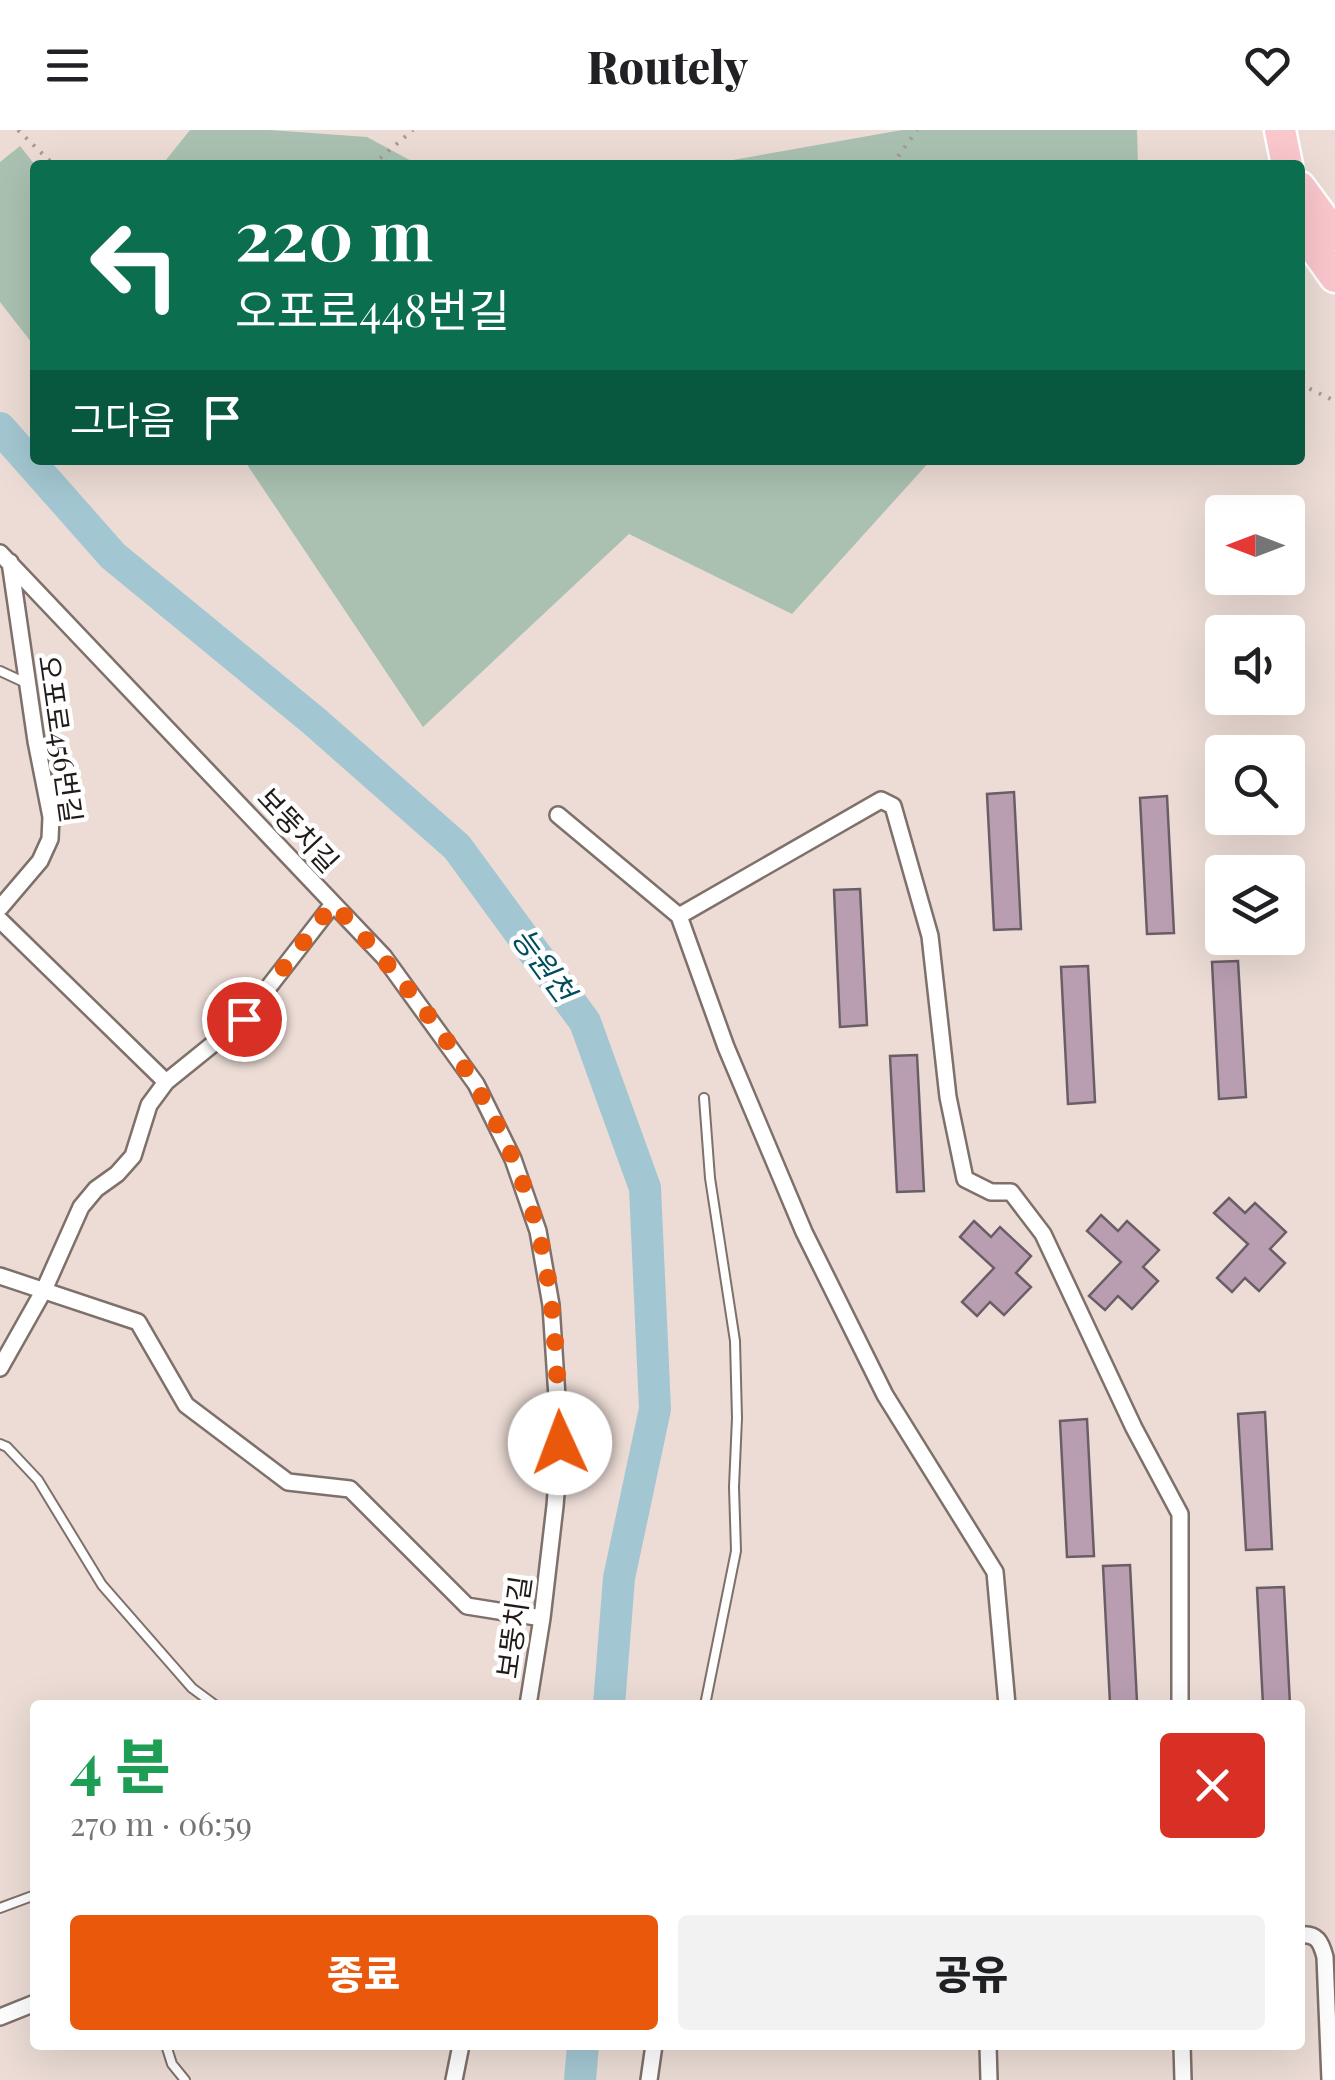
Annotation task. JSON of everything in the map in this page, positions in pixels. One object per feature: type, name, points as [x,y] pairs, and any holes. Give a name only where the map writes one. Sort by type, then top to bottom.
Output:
[{"type":"highway","points":[[1260,130],[1266,160]]},
{"type":"highway","points":[[1280,130],[1286,160]]},
{"type":"highway","points":[[1305,194],[1335,235]]},
{"type":"highway","points":[[1305,235],[1335,277]]},
{"type":"street","name":"오포로456번길","points":[[0,908],[40,860],[50,839],[51,818],[5,558]]},
{"type":"street","name":"보뚱치길","points":[[5,558],[384,957],[476,1084],[512,1159],[538,1230],[551,1305],[560,1443],[556,1506],[529,1700]]},
{"type":"street","points":[[679,916],[882,800],[893,806],[930,936],[948,1098],[965,1179],[991,1192],[1012,1192],[1043,1234],[1134,1428],[1180,1514],[1180,1700]]},
{"type":"street","points":[[558,815],[679,916],[726,1047],[804,1232],[885,1394],[995,1572],[1007,1700]]},
{"type":"street","points":[[0,1368],[44,1290],[82,1207],[96,1188],[117,1174],[133,1156],[149,1105],[166,1082],[244,1019],[333,904]]},
{"type":"street","points":[[0,920],[166,1082]]},
{"type":"street","points":[[0,1276],[138,1322],[186,1405],[288,1482],[350,1490],[467,1606],[542,1618]]},
{"type":"street","points":[[1305,1935],[1317,1938],[1325,1956],[1330,2080]]},
{"type":"street","points":[[0,2016],[30,2005]]},
{"type":"street","points":[[454,2080],[460,2050]]},
{"type":"street","points":[[649,2080],[653,2050]]},
{"type":"street","points":[[988,2050],[989,2080]]},
{"type":"street","points":[[1182,2050],[1183,2080]]},
{"type":"lane","points":[[0,671],[26,683]]},
{"type":"lane","points":[[704,1098],[710,1178],[735,1341],[737,1418],[736,1551],[706,1700]]},
{"type":"lane","points":[[0,1444],[8,1447],[38,1480],[102,1585],[192,1688],[208,1700]]},
{"type":"lane","points":[[0,1908],[30,1896]]},
{"type":"lane","points":[[168,2050],[172,2064],[185,2080]]},
{"type":"path","points":[[18,130],[49,160]]},
{"type":"path","points":[[378,160],[413,130]]},
{"type":"path","points":[[896,160],[917,130]]},
{"type":"path","points":[[1305,386],[1335,401]]},
{"type":"green space","points":[[190,130],[270,130],[367,137],[410,160],[166,160]]},
{"type":"green space","points":[[902,130],[1137,130],[1138,160],[733,160]]},
{"type":"green space","points":[[20,146],[31,160],[30,341],[0,302],[0,162]]},
{"type":"green space","points":[[247,465],[926,465],[792,614],[629,534],[423,727]]},
{"type":"building","points":[[1014,792],[1021,929],[994,930],[987,794]]},
{"type":"building","points":[[1167,796],[1174,933],[1147,934],[1140,798]]},
{"type":"building","points":[[860,889],[867,1025],[840,1027],[834,890]]},
{"type":"building","points":[[1238,961],[1246,1097],[1219,1099],[1212,962]]},
{"type":"building","points":[[1088,966],[1095,1102],[1068,1104],[1061,967]]},
{"type":"building","points":[[917,1055],[924,1191],[897,1192],[890,1056]]},
{"type":"building","points":[[1229,1198],[1245,1213],[1255,1203],[1286,1232],[1270,1249],[1285,1263],[1259,1291],[1245,1278],[1232,1292],[1217,1278],[1248,1244],[1214,1213]]},
{"type":"building","points":[[1101,1215],[1118,1231],[1127,1221],[1159,1250],[1143,1267],[1158,1281],[1132,1309],[1118,1296],[1105,1310],[1089,1296],[1121,1262],[1087,1231]]},
{"type":"building","points":[[974,1221],[991,1237],[1000,1227],[1031,1256],[1016,1273],[1031,1287],[1004,1315],[990,1302],[977,1316],[962,1302],[994,1268],[960,1237]]},
{"type":"building","points":[[1265,1412],[1272,1549],[1246,1550],[1238,1414]]},
{"type":"building","points":[[1087,1419],[1094,1556],[1067,1557],[1060,1421]]},
{"type":"building","points":[[1130,1565],[1137,1700],[1110,1700],[1103,1566]]},
{"type":"building","points":[[1284,1587],[1290,1700],[1263,1700],[1257,1588]]},
{"type":"waterway","name":"능원천","points":[[0,428],[30,462]]},
{"type":"waterway","name":"능원천","points":[[33,465],[113,556],[314,721],[457,847],[585,1022],[645,1188],[655,1409],[619,1578],[609,1700]]},
{"type":"waterway","name":"능원천","points":[[580,2080],[583,2050]]},
{"type":"route","points":[[244,1019],[333,904],[384,957],[476,1084],[512,1159],[538,1230],[551,1305],[560,1443]]}]
